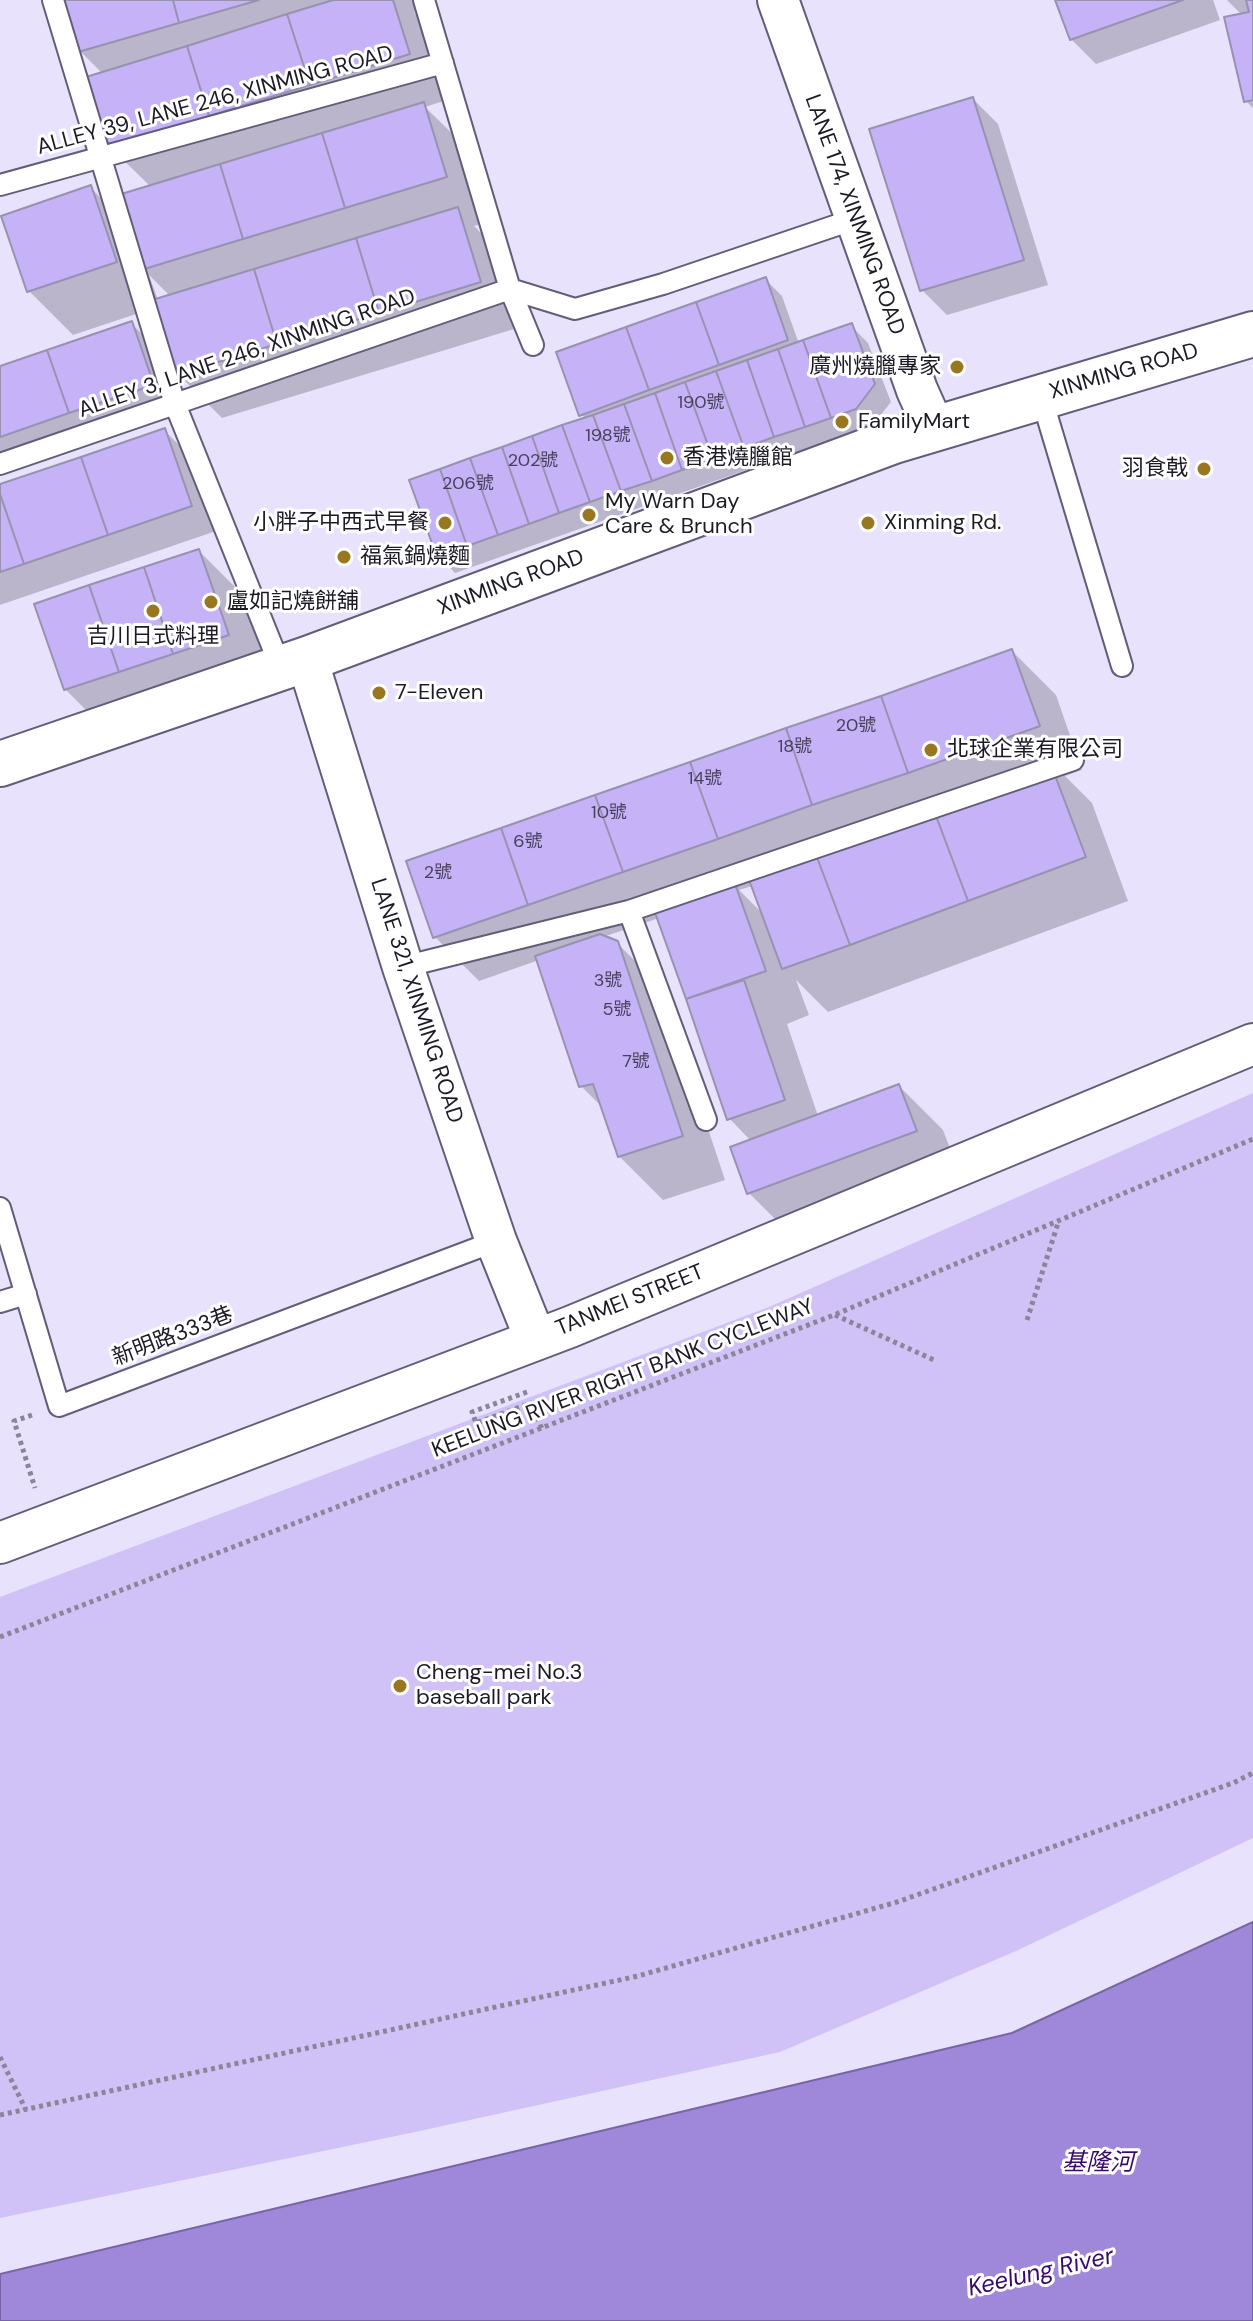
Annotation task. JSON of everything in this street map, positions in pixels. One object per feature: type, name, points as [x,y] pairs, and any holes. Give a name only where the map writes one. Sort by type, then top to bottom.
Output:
[{"type":"street","name":"LANE 174, XINMING ROAD","points":[[778,0],[917,390],[934,428]]},
{"type":"street","name":"XINMING ROAD","points":[[0,764],[294,664],[864,451],[1253,334]]},
{"type":"street","name":"LANE 321, XINMING ROAD","points":[[294,664],[403,967],[496,1241],[535,1338]]},
{"type":"street","name":"TANMEI STREET","points":[[0,1543],[570,1327],[1253,1044]]},
{"type":"lane","points":[[53,0],[175,404],[294,664]]},
{"type":"lane","points":[[424,0],[510,289],[533,345]]},
{"type":"lane","name":"ALLEY 39, LANE 246, XINMING ROAD","points":[[0,185],[443,63]]},
{"type":"lane","points":[[510,289],[575,309],[663,284],[855,219]]},
{"type":"lane","name":"ALLEY 3, LANE 246, XINMING ROAD","points":[[0,464],[510,289]]},
{"type":"lane","points":[[1041,396],[1122,666]]},
{"type":"lane","points":[[403,967],[629,911],[1073,760]]},
{"type":"lane","points":[[629,911],[706,1120]]},
{"type":"lane","points":[[0,1208],[59,1406]]},
{"type":"lane","name":"新明路333巷","points":[[59,1406],[496,1241]]},
{"type":"lane","points":[[0,1302],[26,1294]]},
{"type":"path","name":"KEELUNG RIVER RIGHT BANK CYCLEWAY","points":[[0,1637],[834,1315],[1253,1139]]},
{"type":"path","points":[[1027,1320],[1059,1220]]},
{"type":"path","points":[[834,1315],[934,1360]]},
{"type":"path","points":[[527,1392],[472,1412],[476,1423],[531,1403],[542,1429]]},
{"type":"path","points":[[46,1525],[14,1421],[59,1406]]},
{"type":"path","points":[[0,2115],[638,1976],[897,1902],[1233,1783],[1253,1773]]},
{"type":"path","points":[[0,2057],[26,2110]]},
{"type":"shaded area","points":[[1253,1093],[1253,1838],[1016,1951],[780,2052],[0,2218],[0,1597],[769,1307]]},
{"type":"water","name":"基隆河","points":[[1253,1922],[1253,2321],[0,2321],[0,2274],[1012,2033]]},
{"type":"building","points":[[63,0],[173,0],[179,23],[78,52]]},
{"type":"building","points":[[173,0],[259,0],[179,23]]},
{"type":"building","points":[[333,0],[393,0],[410,54],[310,85],[287,14]]},
{"type":"building","points":[[1055,0],[1183,0],[1070,40]]},
{"type":"building","points":[[1246,0],[1253,0],[1253,100],[1244,102],[1224,17],[1249,12]]},
{"type":"building","points":[[287,14],[310,85],[209,116],[187,46]]},
{"type":"building","points":[[187,46],[209,116],[109,148],[86,77]]},
{"type":"building","points":[[973,97],[1024,260],[920,291],[869,129]]},
{"type":"building","points":[[424,102],[447,177],[345,208],[322,133]]},
{"type":"building","points":[[322,133],[345,208],[243,239],[220,164]]},
{"type":"building","points":[[220,164],[243,239],[141,270],[118,195]]},
{"type":"building","points":[[91,185],[117,262],[27,292],[1,216]]},
{"type":"building","points":[[458,207],[481,282],[379,313],[356,238]]},
{"type":"building","points":[[356,238],[379,313],[277,344],[254,269]]},
{"type":"building","points":[[254,269],[277,344],[176,375],[152,300]]},
{"type":"building","points":[[766,277],[788,340],[719,365],[696,302]]},
{"type":"building","points":[[696,302],[719,365],[649,390],[626,327]]},
{"type":"building","points":[[132,321],[154,385],[69,413],[47,350]]},
{"type":"building","points":[[852,323],[875,384],[856,409],[831,418],[803,340]]},
{"type":"building","points":[[626,327],[649,390],[579,416],[556,352]]},
{"type":"building","points":[[803,340],[831,418],[805,427],[778,349]]},
{"type":"building","points":[[778,349],[805,427],[774,437],[747,360]]},
{"type":"building","points":[[47,350],[69,413],[0,437],[0,366]]},
{"type":"building","points":[[747,360],[774,437],[744,448],[716,371]]},
{"type":"building","points":[[716,371],[744,448],[713,459],[685,382]]},
{"type":"building","points":[[685,382],[713,459],[682,470],[655,393]]},
{"type":"building","points":[[655,393],[682,470],[652,481],[624,404]]},
{"type":"building","points":[[624,404],[652,481],[621,491],[593,415]]},
{"type":"building","points":[[593,415],[621,491],[590,502],[562,425]]},
{"type":"building","points":[[562,425],[590,502],[559,513],[532,436]]},
{"type":"building","points":[[165,428],[192,506],[108,535],[81,457]]},
{"type":"building","points":[[532,436],[559,513],[529,524],[502,447]]},
{"type":"building","points":[[502,447],[529,524],[498,535],[470,458]]},
{"type":"building","points":[[81,457],[108,535],[24,564],[0,494],[0,484]]},
{"type":"building","points":[[470,458],[498,535],[467,546],[440,469]]},
{"type":"building","points":[[440,469],[467,546],[437,557],[409,480]]},
{"type":"building","points":[[0,494],[24,564],[0,572]]},
{"type":"building","points":[[199,549],[229,635],[173,654],[144,567]]},
{"type":"building","points":[[144,567],[173,654],[119,672],[89,585]]},
{"type":"building","points":[[89,585],[119,672],[64,690],[34,604]]},
{"type":"building","points":[[1012,649],[1040,726],[908,773],[881,696]]},
{"type":"building","points":[[881,696],[908,773],[812,805],[786,728]]},
{"type":"building","points":[[786,728],[812,805],[718,839],[690,762]]},
{"type":"building","points":[[1048,757],[1086,857],[968,901],[930,800]]},
{"type":"building","points":[[690,762],[718,839],[623,872],[595,795]]},
{"type":"building","points":[[595,795],[623,872],[528,905],[501,828]]},
{"type":"building","points":[[930,800],[968,901],[850,945],[812,844]]},
{"type":"building","points":[[501,828],[528,905],[433,938],[406,861]]},
{"type":"building","points":[[812,844],[850,945],[782,969],[745,869]]},
{"type":"building","points":[[734,881],[766,971],[686,999],[654,910]]},
{"type":"building","points":[[600,934],[618,941],[683,1136],[618,1157],[593,1084],[579,1087],[535,956]]},
{"type":"building","points":[[744,980],[785,1100],[727,1120],[686,999]]},
{"type":"building","points":[[899,1084],[917,1131],[747,1194],[730,1147]]},
{"type":"place","name":"廣州燒臘專家","points":[[957,367]]},
{"type":"place","name":"FamilyMart","points":[[842,422]]},
{"type":"place","name":"香港燒臘館","points":[[667,458]]},
{"type":"place","name":"羽食戟","points":[[1204,469]]},
{"type":"place","name":"My Warn Day Care & Brunch","points":[[589,515]]},
{"type":"place","name":"小胖子中西式早餐","points":[[445,523]]},
{"type":"place","name":"Xinming Rd.","points":[[868,523]]},
{"type":"place","name":"福氣鍋燒麵","points":[[344,557]]},
{"type":"place","name":"盧如記燒餅舖","points":[[211,602]]},
{"type":"place","name":"吉川日式料理","points":[[153,611]]},
{"type":"place","name":"7-Eleven","points":[[379,693]]},
{"type":"place","name":"北球企業有限公司","points":[[931,750]]},
{"type":"place","name":"Cheng-mei No.3 baseball park","points":[[400,1686]]},
{"type":"water label","name":"Keelung River","points":[[1041,2273]]}]
